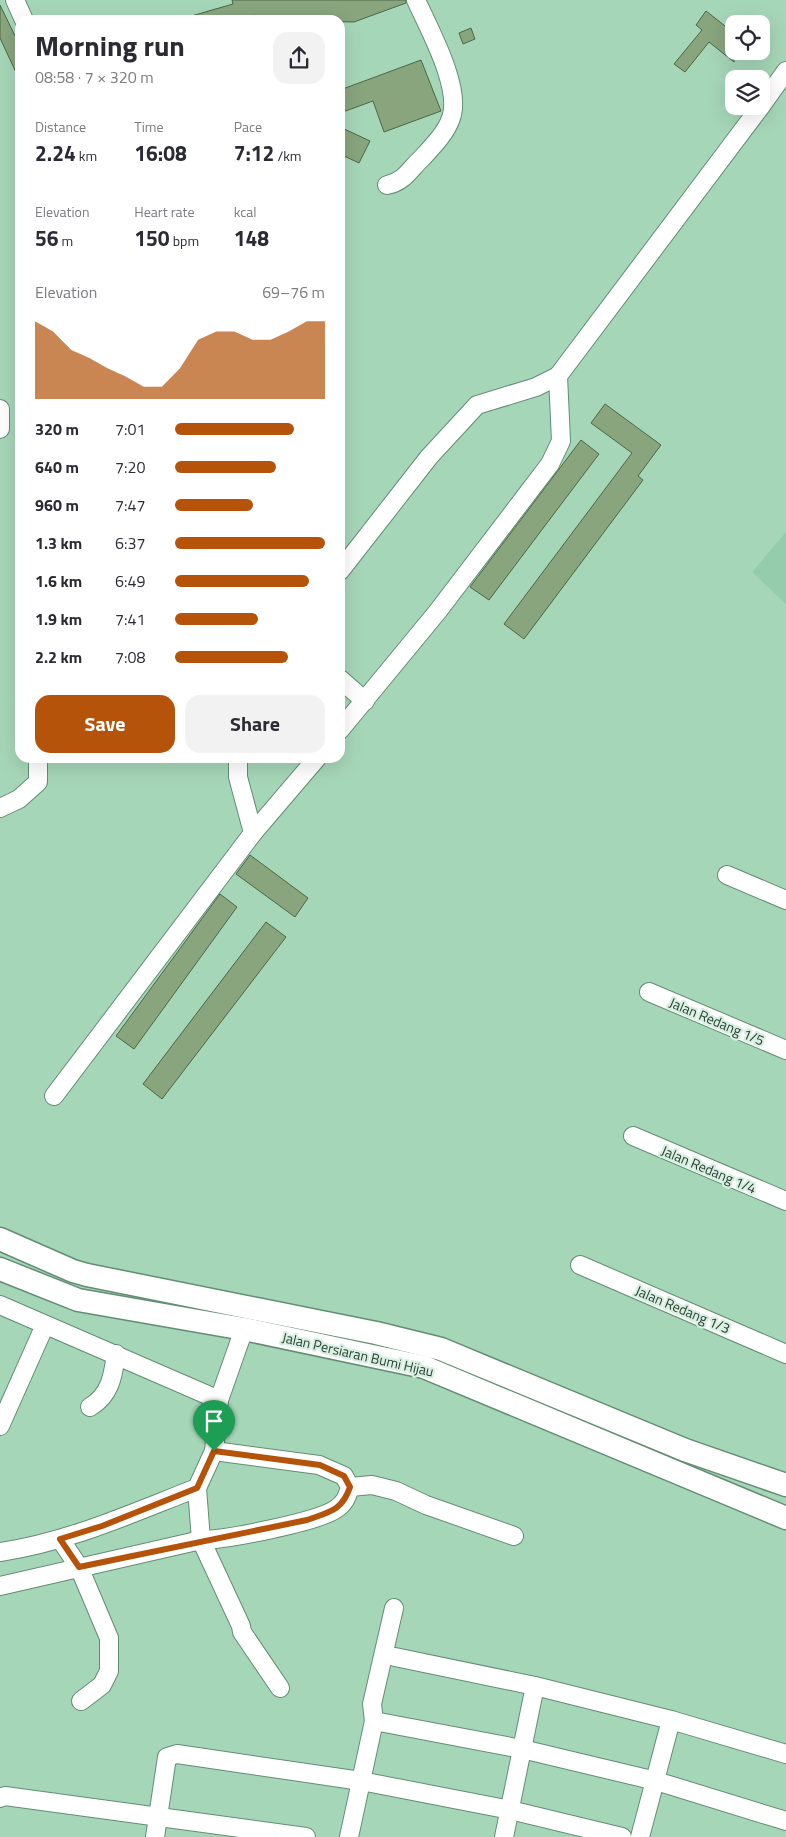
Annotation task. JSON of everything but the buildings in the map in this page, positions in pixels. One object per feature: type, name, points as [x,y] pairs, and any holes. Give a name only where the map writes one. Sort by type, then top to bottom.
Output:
[{"type":"main road","name":"Jalan Persiaran Bumi Hijau","points":[[0,1239],[73,1271],[88,1275],[376,1333],[442,1349],[685,1450],[786,1485]]},
{"type":"main road","name":"Jalan Persiaran Bumi Hijau","points":[[0,1269],[78,1300],[244,1329],[424,1367],[786,1518]]},
{"type":"main road","points":[[717,1488],[770,1501],[781,1499],[786,1492]]},
{"type":"street","points":[[15,0],[22,15]]},
{"type":"street","points":[[387,185],[396,183],[407,176],[442,135],[452,114],[454,92],[448,83],[445,65],[416,0]]},
{"type":"street","points":[[770,93],[786,71]]},
{"type":"street","points":[[345,565],[429,457],[477,405],[536,387],[558,376],[754,115]]},
{"type":"street","points":[[345,724],[438,611],[550,464],[561,441],[558,376]]},
{"type":"street","points":[[0,409],[0,429]]},
{"type":"street","points":[[345,683],[365,701]]},
{"type":"street","points":[[0,808],[19,799],[38,782],[38,763]]},
{"type":"street","points":[[238,763],[238,777],[253,833]]},
{"type":"street","points":[[54,1096],[253,833],[313,763]]},
{"type":"street","points":[[727,875],[786,900]]},
{"type":"street","name":"Jalan Redang 1/5","points":[[649,992],[786,1050]]},
{"type":"street","name":"Jalan Redang 1/4","points":[[632,1136],[786,1201]]},
{"type":"street","name":"Jalan Redang 1/3","points":[[580,1265],[786,1354]]},
{"type":"street","points":[[0,1305],[220,1400]]},
{"type":"street","points":[[0,1426],[45,1325]]},
{"type":"street","points":[[244,1329],[220,1400],[214,1451],[197,1488],[201,1540],[241,1626],[242,1632],[280,1688]]},
{"type":"street","points":[[90,1408],[102,1400],[110,1386],[116,1354]]},
{"type":"street","points":[[0,1586],[201,1540],[230,1537],[307,1520],[335,1510],[346,1501],[350,1487],[344,1476],[320,1465],[214,1451]]},
{"type":"street","points":[[350,1487],[372,1485],[396,1491],[426,1505],[514,1536]]},
{"type":"street","points":[[0,1552],[33,1547],[102,1526],[197,1488]]},
{"type":"street","points":[[60,1539],[79,1567],[104,1620],[109,1638],[111,1655],[109,1671],[102,1685],[81,1701]]},
{"type":"street","points":[[349,1837],[374,1721],[372,1704],[394,1608]]},
{"type":"street","points":[[395,1657],[535,1686],[671,1720],[786,1754]]},
{"type":"street","points":[[504,1837],[535,1686]]},
{"type":"street","points":[[640,1837],[671,1720]]},
{"type":"street","points":[[374,1721],[522,1749],[656,1781],[786,1821]]},
{"type":"street","points":[[155,1837],[167,1757],[177,1754],[361,1781],[510,1810],[622,1837]]},
{"type":"street","points":[[0,1798],[5,1796],[306,1837]]},
{"type":"shaded area","points":[[786,532],[786,604],[752,572]]},
{"type":"route","points":[[214,1451],[255,1458],[320,1465],[344,1476],[350,1487],[346,1501],[335,1510],[307,1520],[230,1537],[201,1540],[79,1567],[60,1539],[102,1526],[197,1488],[214,1451]]}]
